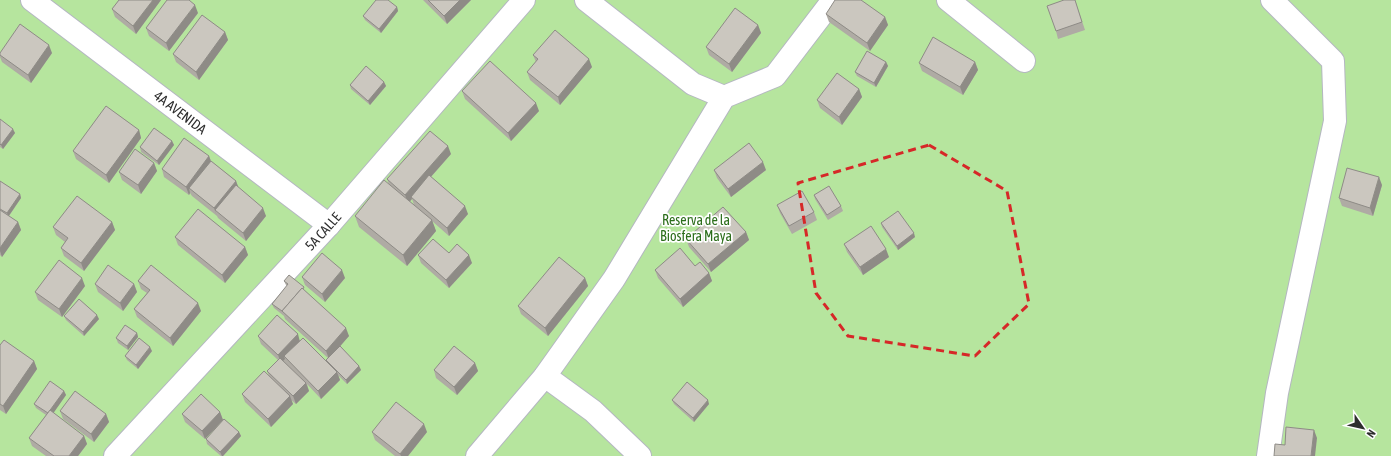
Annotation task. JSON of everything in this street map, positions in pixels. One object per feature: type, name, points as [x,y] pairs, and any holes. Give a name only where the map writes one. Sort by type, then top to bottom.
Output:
[{"type":"street","name":"4A AVENIDA","points":[[32,0],[329,225]]},
{"type":"street","name":"5A CALLE","points":[[115,456],[329,225],[524,0]]},
{"type":"street","points":[[586,0],[693,84],[724,97]]},
{"type":"street","points":[[477,456],[545,376],[614,279],[724,97],[775,76],[833,0]]},
{"type":"street","points":[[948,0],[1024,61]]},
{"type":"street","points":[[1268,456],[1277,393],[1335,121],[1333,61],[1272,0]]},
{"type":"street","points":[[545,376],[593,411],[640,456]]},
{"type":"highlighted area","points":[[929,145],[1007,191],[1029,304],[975,356],[848,336],[816,293],[798,183]]},
{"type":"green space","name":"Reserva de la Biosfera Maya","points":[[0,0],[1391,0],[1391,456],[0,456]]},
{"type":"building","points":[[119,0],[153,0],[133,26],[112,9]]},
{"type":"building","points":[[167,0],[189,0],[195,5],[166,43],[146,28]]},
{"type":"building","points":[[376,0],[388,0],[397,7],[379,29],[363,16]]},
{"type":"building","points":[[428,0],[460,0],[444,16]]},
{"type":"building","points":[[835,0],[861,0],[885,17],[867,43],[826,14]]},
{"type":"building","points":[[1064,0],[1075,0],[1082,22],[1056,31],[1047,6]]},
{"type":"building","points":[[735,8],[758,25],[729,64],[706,47]]},
{"type":"building","points":[[202,15],[225,32],[196,72],[173,54]]},
{"type":"building","points":[[20,24],[49,45],[28,75],[0,55]]},
{"type":"building","points":[[555,30],[589,59],[558,97],[527,72],[538,59],[533,55]]},
{"type":"building","points":[[933,37],[975,62],[960,87],[919,63]]},
{"type":"building","points":[[867,51],[886,62],[874,83],[855,72]]},
{"type":"building","points":[[490,61],[536,103],[508,133],[462,91]]},
{"type":"building","points":[[366,66],[384,82],[368,101],[350,85]]},
{"type":"building","points":[[837,73],[859,89],[839,117],[817,100]]},
{"type":"building","points":[[106,106],[139,130],[106,175],[73,151]]},
{"type":"building","points":[[0,119],[13,129],[1,145],[0,144]]},
{"type":"building","points":[[154,128],[172,141],[157,161],[140,147]]},
{"type":"building","points":[[430,131],[448,146],[405,195],[387,179]]},
{"type":"building","points":[[184,138],[209,156],[186,187],[162,169]]},
{"type":"building","points":[[749,143],[763,162],[728,189],[714,170]]},
{"type":"building","points":[[135,149],[154,163],[138,185],[119,172]]},
{"type":"building","points":[[211,161],[236,181],[214,208],[189,188]]},
{"type":"building","points":[[1347,168],[1379,177],[1370,208],[1339,198]]},
{"type":"building","points":[[429,175],[465,206],[447,228],[411,197]]},
{"type":"building","points":[[384,180],[432,220],[403,255],[355,216]]},
{"type":"building","points":[[0,181],[20,194],[7,213],[0,209]]},
{"type":"building","points":[[236,185],[263,208],[243,233],[215,210]]},
{"type":"building","points":[[829,186],[841,206],[827,215],[814,195]]},
{"type":"building","points":[[802,191],[814,212],[789,226],[777,205]]},
{"type":"building","points":[[77,196],[112,222],[81,263],[61,248],[68,238],[53,227]]},
{"type":"building","points":[[723,207],[746,232],[708,264],[686,239]]},
{"type":"building","points":[[198,209],[245,247],[222,275],[175,237]]},
{"type":"building","points":[[0,210],[18,222],[0,248]]},
{"type":"building","points":[[898,211],[914,233],[897,246],[881,223]]},
{"type":"building","points":[[871,226],[886,249],[860,267],[844,244]]},
{"type":"building","points":[[433,239],[449,253],[457,244],[469,255],[446,280],[418,255]]},
{"type":"building","points":[[680,248],[695,266],[700,262],[709,273],[680,299],[655,270]]},
{"type":"building","points":[[322,253],[342,270],[322,294],[302,277]]},
{"type":"building","points":[[559,257],[585,278],[545,328],[518,306]]},
{"type":"building","points":[[59,260],[82,278],[59,309],[35,292]]},
{"type":"building","points":[[108,265],[134,284],[120,303],[95,284]]},
{"type":"building","points":[[151,265],[198,303],[170,338],[134,309],[150,290],[138,281]]},
{"type":"building","points":[[289,275],[304,287],[282,311],[272,304],[288,284],[284,281]]},
{"type":"building","points":[[302,288],[346,328],[326,351],[282,311]]},
{"type":"building","points":[[79,299],[97,315],[83,332],[64,316]]},
{"type":"building","points":[[277,315],[298,334],[278,355],[258,336]]},
{"type":"building","points":[[125,325],[137,333],[127,346],[116,338]]},
{"type":"building","points":[[139,338],[150,347],[136,365],[125,356]]},
{"type":"building","points":[[303,338],[337,372],[318,391],[284,356]]},
{"type":"building","points":[[4,340],[34,361],[3,406],[0,404],[0,345]]},
{"type":"building","points":[[340,346],[359,366],[346,380],[326,360]]},
{"type":"building","points":[[454,346],[475,363],[454,387],[434,370]]},
{"type":"building","points":[[280,358],[306,383],[293,396],[267,371]]},
{"type":"building","points":[[264,371],[290,396],[268,419],[242,394]]},
{"type":"building","points":[[50,381],[64,391],[48,413],[34,404]]},
{"type":"building","points":[[687,382],[708,400],[693,418],[672,400]]},
{"type":"building","points":[[75,391],[106,414],[91,434],[60,411]]},
{"type":"building","points":[[201,394],[220,412],[202,431],[182,414]]},
{"type":"building","points":[[396,402],[424,424],[400,454],[372,432]]},
{"type":"building","points":[[50,410],[84,436],[69,456],[54,456],[29,438]]},
{"type":"building","points":[[224,419],[239,432],[220,452],[206,439]]},
{"type":"building","points":[[1286,427],[1314,430],[1311,456],[1274,456],[1275,444],[1285,445]]}]
